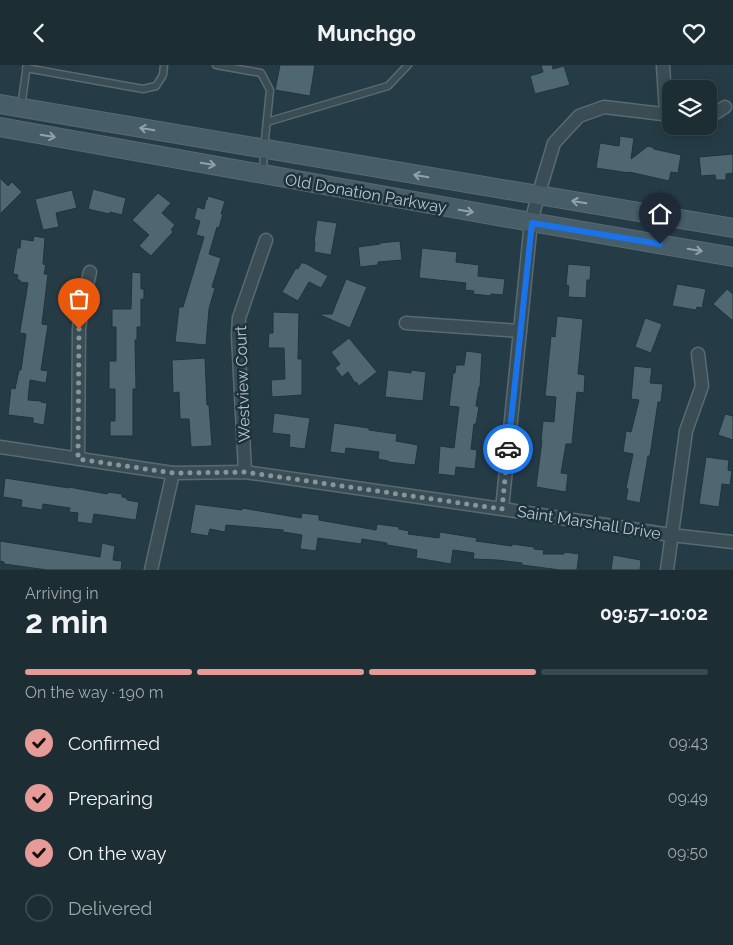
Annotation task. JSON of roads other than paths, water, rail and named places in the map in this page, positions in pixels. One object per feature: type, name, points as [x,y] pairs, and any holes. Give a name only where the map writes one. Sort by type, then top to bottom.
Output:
[{"type":"street","points":[[664,65],[666,80]]},
{"type":"street","name":"Old Donation Parkway","points":[[0,104],[733,228]]},
{"type":"street","points":[[502,509],[532,223],[554,143],[578,116],[604,107],[662,113]]},
{"type":"street","points":[[717,112],[725,107]]},
{"type":"street","name":"Old Donation Parkway","points":[[0,127],[532,223],[733,257]]},
{"type":"street","name":"Westview Court","points":[[245,472],[238,335],[240,318],[266,240]]},
{"type":"street","points":[[78,459],[79,329],[90,272]]},
{"type":"street","points":[[406,323],[520,331]]},
{"type":"street","points":[[667,570],[686,431],[702,386],[698,354]]},
{"type":"street","name":"Saint Marshall Drive","points":[[0,447],[173,473],[245,472],[671,535],[733,542]]},
{"type":"street","points":[[151,570],[173,473]]},
{"type":"lane","points":[[21,108],[26,67],[143,89],[156,86],[163,75],[164,65]]},
{"type":"lane","points":[[216,65],[261,73],[270,90],[263,174]]},
{"type":"lane","points":[[267,122],[388,86],[408,65]]}]
